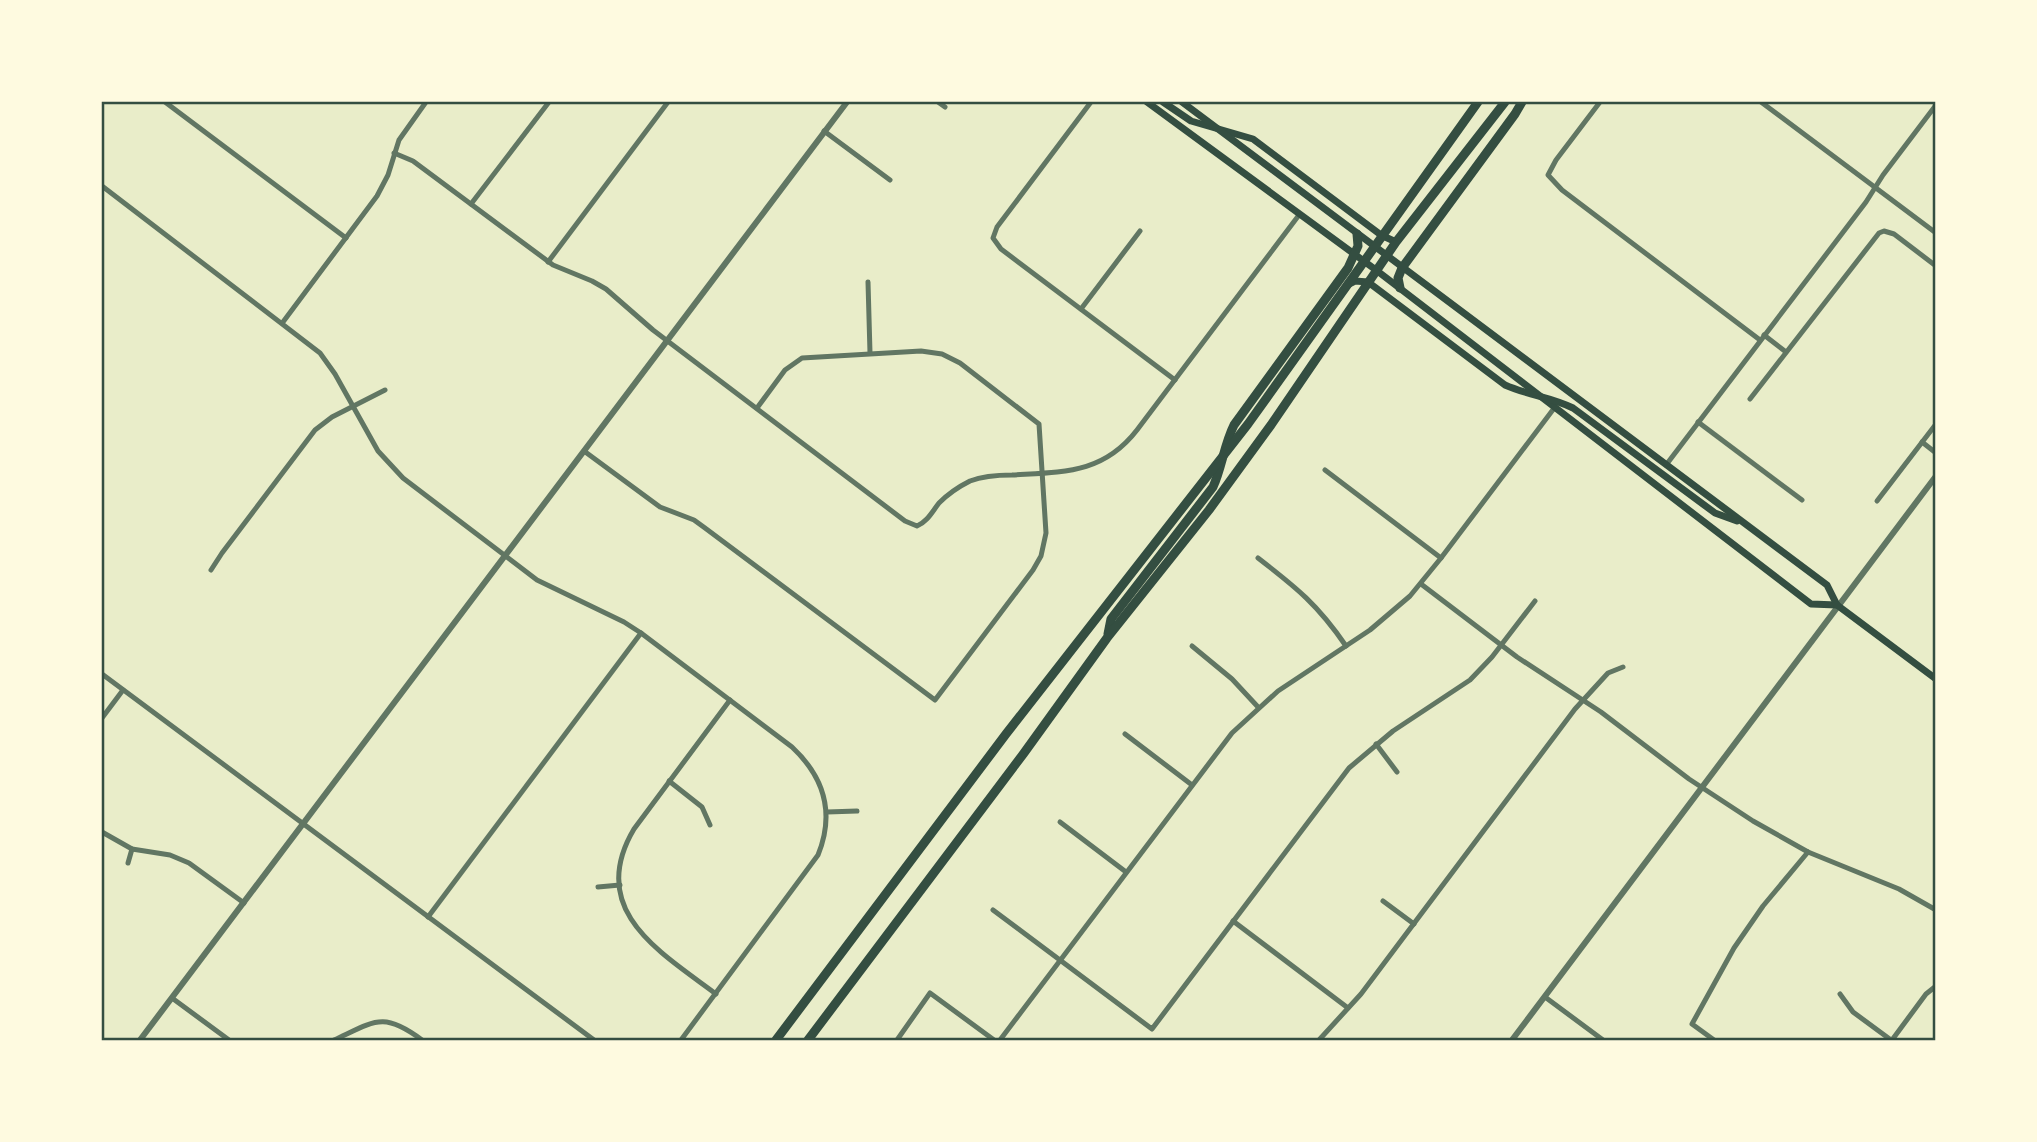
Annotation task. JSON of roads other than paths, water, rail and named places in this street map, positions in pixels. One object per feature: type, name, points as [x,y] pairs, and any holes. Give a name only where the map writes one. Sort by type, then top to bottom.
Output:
[{"type":"highway","points":[[1107,638],[1111,619],[1213,487],[1227,440],[1242,412],[1359,258],[1373,247],[1478,102]]},
{"type":"highway","points":[[808,1041],[1107,638],[1249,455],[1396,242],[1505,102]]},
{"type":"highway","points":[[1400,288],[1398,278],[1402,268],[1522,102]]},
{"type":"highway","points":[[776,1041],[1014,723],[1220,461],[1346,286],[1359,258],[1357,234]]},
{"type":"main road","points":[[1147,102],[1400,288],[1811,604],[1837,605]]},
{"type":"main road","points":[[1163,102],[1191,121],[1253,139],[1381,235],[1396,242]]},
{"type":"main road","points":[[1182,102],[1827,585],[1837,605],[1936,679]]},
{"type":"main road","points":[[1346,286],[1355,281],[1368,282],[1505,385],[1517,391],[1556,399],[1573,408],[1715,513],[1745,523]]},
{"type":"street","points":[[165,102],[346,238]]},
{"type":"street","points":[[282,322],[382,189],[401,135],[426,102]]},
{"type":"street","points":[[471,204],[549,102]]},
{"type":"street","points":[[548,262],[668,102]]},
{"type":"street","points":[[140,1041],[847,102]]},
{"type":"street","points":[[938,102],[945,107]]},
{"type":"street","points":[[1091,102],[997,227],[993,239],[1001,249],[1175,380]]},
{"type":"street","points":[[1600,102],[1556,160],[1548,176],[1562,190],[1786,352]]},
{"type":"street","points":[[1761,102],[1936,233]]},
{"type":"street","points":[[1666,465],[1936,106]]},
{"type":"street","points":[[824,131],[890,180]]},
{"type":"street","points":[[394,153],[410,158],[548,262],[602,286],[667,340],[905,521],[917,526],[925,522],[950,493],[970,481],[993,476],[1081,469],[1115,453],[1132,436],[1299,215]]},
{"type":"street","points":[[102,186],[306,340],[326,359],[370,440],[394,470],[550,588],[624,622],[641,633],[792,747],[806,761],[821,786],[827,812],[825,835],[813,863],[681,1041]]},
{"type":"street","points":[[1081,309],[1140,231]]},
{"type":"street","points":[[1750,399],[1879,233],[1884,231],[1894,234],[1936,266]]},
{"type":"street","points":[[868,282],[870,353]]},
{"type":"street","points":[[584,451],[660,507],[705,528],[935,700],[1041,556],[1046,525],[1041,432],[1038,422],[960,363],[928,351],[814,355],[796,360],[785,370],[757,408]]},
{"type":"street","points":[[211,570],[312,434],[326,421],[385,390]]},
{"type":"street","points":[[1000,1041],[1224,742],[1284,687],[1390,614],[1421,584],[1555,407]]},
{"type":"street","points":[[1698,422],[1802,500]]},
{"type":"street","points":[[1877,501],[1936,424]]},
{"type":"street","points":[[1922,442],[1936,453]]},
{"type":"street","points":[[1325,470],[1441,558]]},
{"type":"street","points":[[1512,1041],[1936,476]]},
{"type":"street","points":[[1258,558],[1309,598],[1346,646]]},
{"type":"street","points":[[1421,584],[1501,645],[1753,821],[1808,852],[1899,889],[1936,911]]},
{"type":"street","points":[[993,910],[1152,1029],[1341,778],[1376,744],[1462,687],[1485,666],[1535,601]]},
{"type":"street","points":[[428,917],[641,633]]},
{"type":"street","points":[[1192,646],[1232,679],[1258,708]]},
{"type":"street","points":[[1319,1041],[1361,994],[1583,701],[1608,673],[1623,667]]},
{"type":"street","points":[[102,674],[594,1041]]},
{"type":"street","points":[[102,718],[123,690]]},
{"type":"street","points":[[716,994],[640,934],[625,907],[621,865],[629,837],[730,700]]},
{"type":"street","points":[[1125,734],[1192,785]]},
{"type":"street","points":[[1376,744],[1397,772]]},
{"type":"street","points":[[669,781],[702,807],[710,825]]},
{"type":"street","points":[[827,812],[857,811]]},
{"type":"street","points":[[1060,822],[1126,872]]},
{"type":"street","points":[[102,832],[132,849],[170,855],[189,863],[243,903]]},
{"type":"street","points":[[128,863],[132,849]]},
{"type":"street","points":[[1714,1041],[1692,1024],[1734,947],[1763,906],[1808,852]]},
{"type":"street","points":[[598,887],[621,885]]},
{"type":"street","points":[[1383,901],[1414,925]]},
{"type":"street","points":[[1233,921],[1348,1008]]},
{"type":"street","points":[[1840,994],[1853,1012],[1891,1041],[1926,994],[1936,986]]},
{"type":"street","points":[[897,1041],[930,993],[994,1041]]},
{"type":"street","points":[[1545,997],[1602,1041]]},
{"type":"street","points":[[172,998],[229,1041]]},
{"type":"street","points":[[334,1041],[370,1024],[386,1021],[402,1027],[422,1041]]}]
